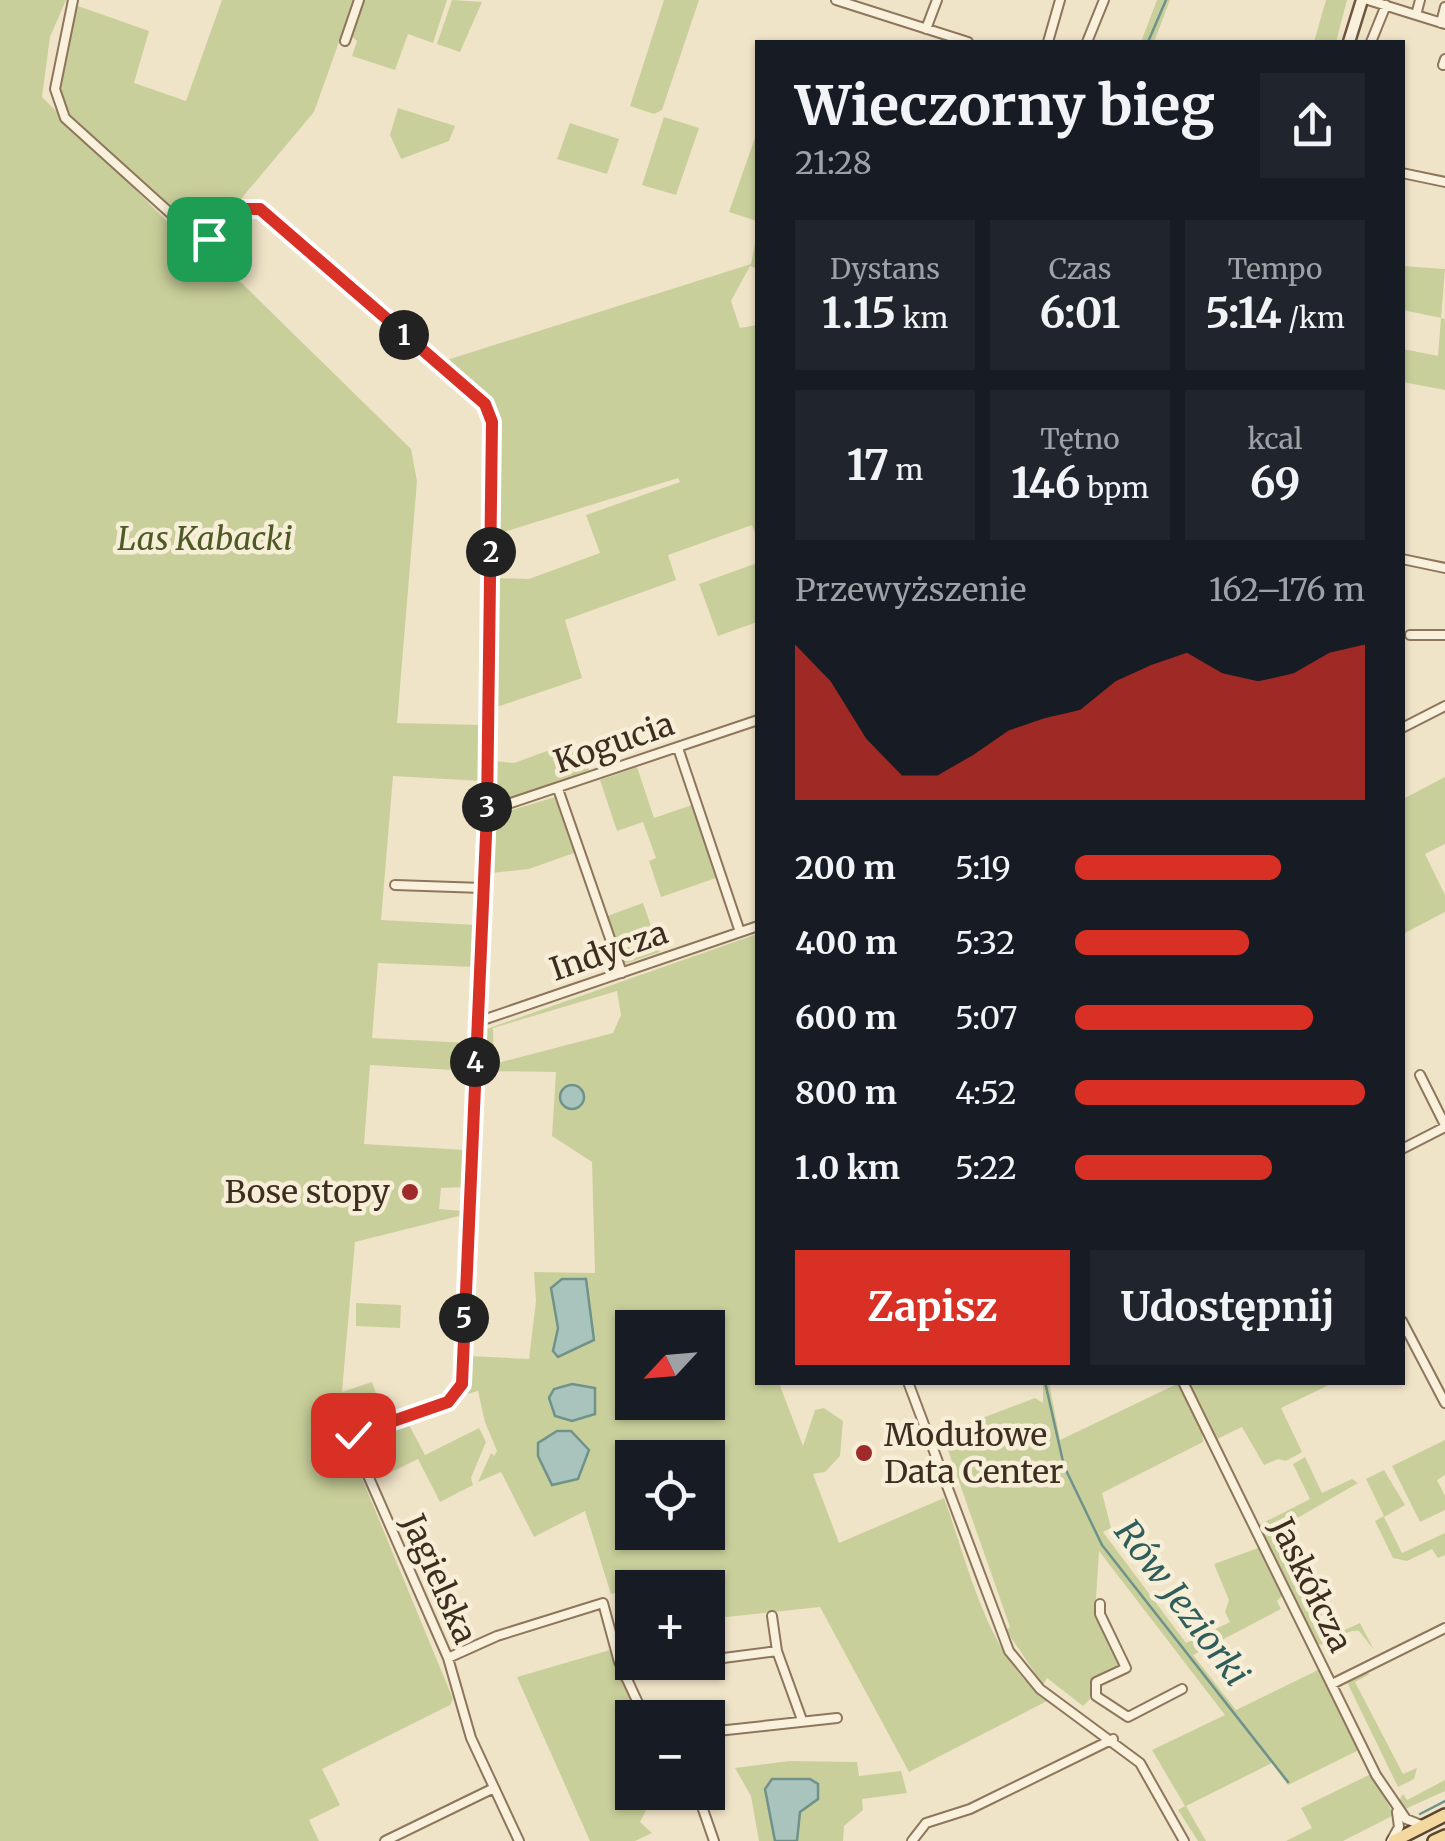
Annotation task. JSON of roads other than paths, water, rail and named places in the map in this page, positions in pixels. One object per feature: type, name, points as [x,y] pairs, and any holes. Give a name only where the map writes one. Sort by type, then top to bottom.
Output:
[{"type":"main road","points":[[1392,1841],[1445,1815]]},
{"type":"main road","points":[[1434,1841],[1445,1836]]},
{"type":"street","name":"Jagielska","points":[[73,0],[55,94],[62,114],[185,231],[200,240],[209,239],[242,209],[260,209],[489,410],[487,812],[462,1384],[448,1402],[355,1434],[352,1439],[448,1658],[466,1726],[519,1841]]},
{"type":"street","points":[[345,41],[359,0]]},
{"type":"street","points":[[836,0],[962,40]]},
{"type":"street","points":[[926,29],[936,0]]},
{"type":"street","points":[[1049,40],[1060,0]]},
{"type":"street","points":[[1088,40],[1104,0]]},
{"type":"street","points":[[1350,40],[1365,0],[1443,23],[1445,7]]},
{"type":"street","points":[[1416,15],[1420,0]]},
{"type":"street","points":[[1373,40],[1386,6]]},
{"type":"street","points":[[1405,174],[1445,182]]},
{"type":"street","points":[[1405,559],[1445,568]]},
{"type":"street","points":[[1410,635],[1445,636]]},
{"type":"street","points":[[1405,726],[1445,706]]},
{"type":"street","name":"Kogucia","points":[[487,812],[755,721]]},
{"type":"street","points":[[678,748],[740,932]]},
{"type":"street","points":[[558,790],[622,973]]},
{"type":"street","points":[[395,885],[483,888]]},
{"type":"street","name":"Indycza","points":[[477,1022],[755,927]]},
{"type":"street","points":[[1405,1147],[1445,1126],[1420,1075]]},
{"type":"street","points":[[1405,1326],[1445,1403]]},
{"type":"street","points":[[909,1385],[1009,1651],[1040,1689],[1102,1715],[1128,1717],[1182,1690]]},
{"type":"street","name":"Jaskółcza","points":[[1184,1385],[1396,1808],[1406,1819],[1424,1826]]},
{"type":"street","points":[[448,1658],[497,1636],[603,1603],[615,1642]]},
{"type":"street","points":[[1100,1604],[1100,1614],[1126,1668],[1095,1685],[1102,1715],[1112,1739],[1148,1774],[1184,1841]]},
{"type":"street","points":[[772,1616],[777,1651],[802,1720]]},
{"type":"street","points":[[1332,1684],[1445,1628]]},
{"type":"street","points":[[725,1658],[777,1651]]},
{"type":"street","points":[[725,1730],[838,1718]]},
{"type":"street","points":[[912,1841],[921,1829],[1112,1739]]},
{"type":"street","points":[[386,1841],[494,1788]]},
{"type":"street","points":[[1392,1841],[1400,1822],[1396,1808]]},
{"type":"street","points":[[704,1810],[714,1841]]},
{"type":"street","points":[[921,1829],[927,1841]]},
{"type":"water","points":[[572,1085],[581,1088],[581,1106],[572,1109],[563,1106],[560,1097],[563,1088]]},
{"type":"water","points":[[562,1279],[586,1279],[594,1340],[558,1357],[553,1351],[558,1328],[551,1288]]},
{"type":"water","points":[[572,1384],[595,1388],[595,1414],[572,1421],[555,1416],[549,1398],[554,1389]]},
{"type":"water","points":[[557,1431],[571,1431],[589,1450],[578,1479],[552,1485],[538,1456],[538,1443]]},
{"type":"water","points":[[772,1779],[810,1779],[818,1784],[818,1799],[800,1812],[797,1841],[775,1841],[765,1789]]},
{"type":"waterway","points":[[1149,40],[1166,0]]},
{"type":"waterway","name":"Rów Jeziorki","points":[[1046,1385],[1064,1466],[1102,1545],[1288,1782]]},
{"type":"waterway","points":[[1420,1814],[1445,1801]]},
{"type":"place","name":"Bose stopy","points":[[410,1192]]},
{"type":"place","name":"Modułowe Data Center","points":[[864,1453]]},
{"type":"park label","name":"Las Kabacki","points":[[205,539]]}]
